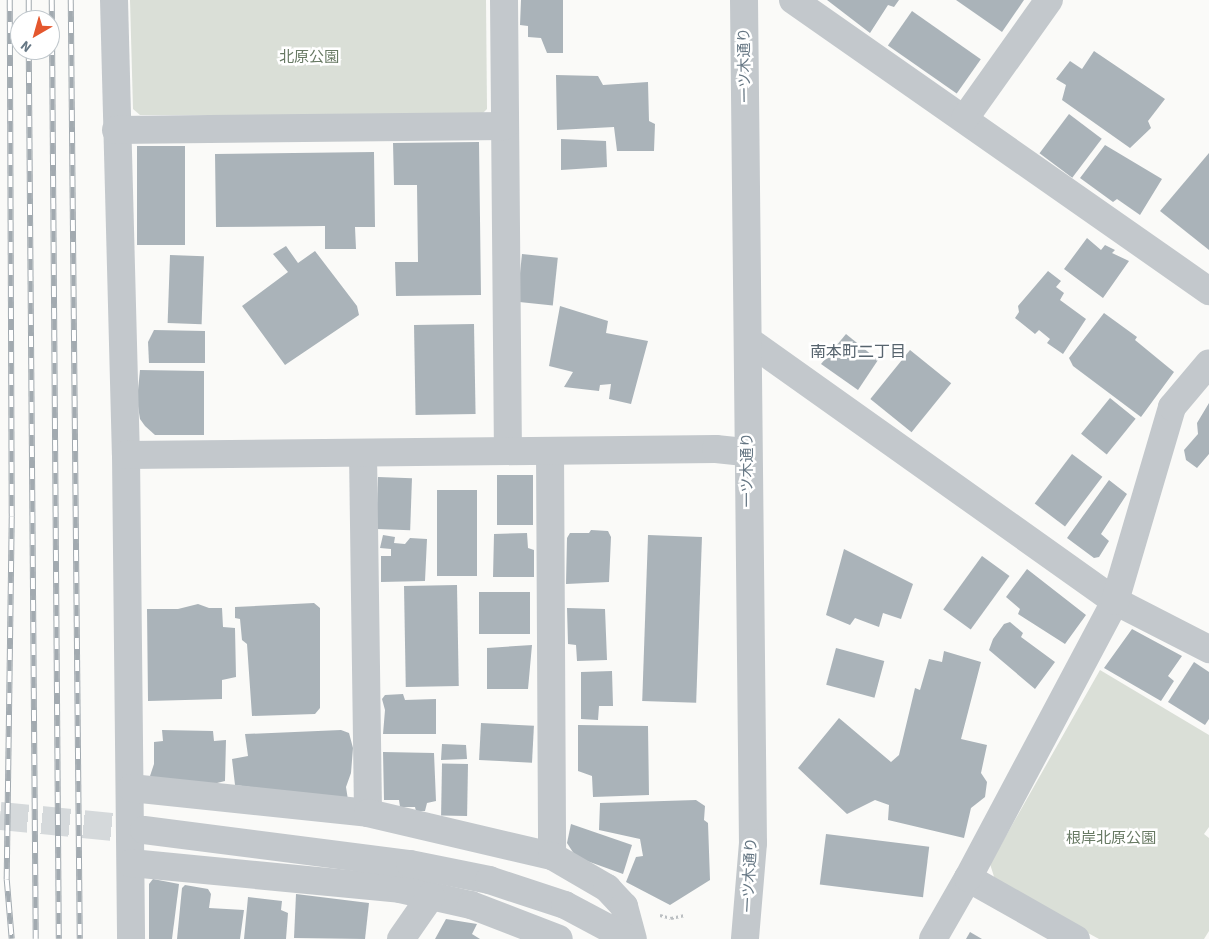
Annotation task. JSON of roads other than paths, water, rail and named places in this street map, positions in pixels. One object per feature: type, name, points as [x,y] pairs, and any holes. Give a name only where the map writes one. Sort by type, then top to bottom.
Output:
[{"type":"street","points":[[114,0],[126,455],[131,797],[135,848],[131,939]]},
{"type":"street","points":[[504,0],[508,451]]},
{"type":"street","name":"一ツ木通り","points":[[744,0],[749,341],[747,452],[753,843],[745,939]]},
{"type":"street","points":[[793,0],[965,118],[1209,291]]},
{"type":"street","points":[[965,118],[1049,0]]},
{"type":"street","points":[[116,130],[505,126]]},
{"type":"street","points":[[749,341],[1115,601],[1209,649]]},
{"type":"street","points":[[932,939],[968,878],[1115,601],[1172,407],[1209,363]]},
{"type":"street","points":[[126,455],[716,448],[747,452]]},
{"type":"street","points":[[550,451],[552,856]]},
{"type":"street","points":[[362,453],[368,813]]},
{"type":"street","points":[[131,797],[368,813],[552,856],[607,888],[624,906],[633,939]]},
{"type":"street","points":[[135,848],[400,889],[471,905],[559,939]]},
{"type":"street","points":[[135,848],[410,864],[489,880],[565,905],[629,939]]},
{"type":"street","points":[[968,878],[1076,939]]},
{"type":"street","points":[[401,939],[431,896]]},
{"type":"tunnel","points":[[0,816],[144,830]]},
{"type":"railway","points":[[10,0],[12,517],[7,880],[12,939]]},
{"type":"railway","points":[[29,0],[29,10]]},
{"type":"railway","points":[[52,0],[59,939]]},
{"type":"railway","points":[[71,0],[80,939]]},
{"type":"railway","points":[[29,60],[36,939]]},
{"type":"district","name":"南本町二丁目","points":[[858,352]]},
{"type":"park label","name":"北原公園","points":[[309,58]]},
{"type":"park label","name":"根岸北原公園","points":[[1111,839]]}]
